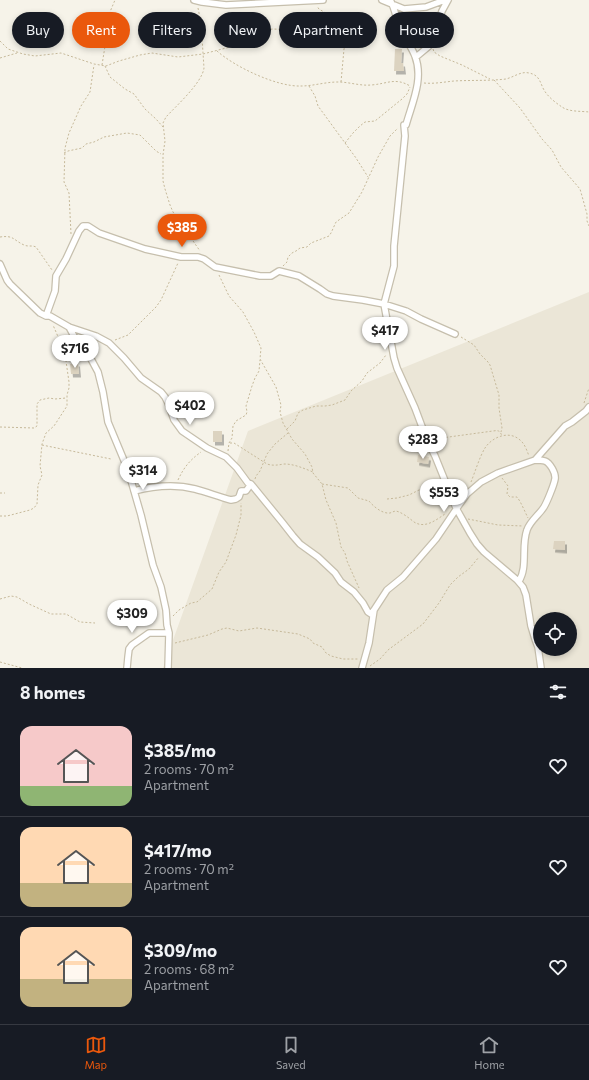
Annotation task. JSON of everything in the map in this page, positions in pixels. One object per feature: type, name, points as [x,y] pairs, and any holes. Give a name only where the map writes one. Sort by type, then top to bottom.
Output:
[{"type":"street","points":[[196,0],[226,5],[323,0]]},
{"type":"street","points":[[382,0],[391,2],[404,9],[426,7],[447,0]]},
{"type":"street","points":[[442,12],[447,0]]},
{"type":"street","points":[[391,2],[399,25],[416,57],[418,72],[415,97],[406,125],[404,125],[405,136],[394,246],[394,266],[384,304],[397,368],[457,508],[470,532],[484,552],[523,586],[534,639],[538,648],[541,668]]},
{"type":"street","points":[[416,57],[427,48]]},
{"type":"street","points":[[48,316],[55,291],[56,276],[79,231],[83,226],[88,226],[99,233],[145,249],[181,257],[198,257],[204,259],[214,267],[260,276],[271,276],[279,271],[299,276],[327,294],[384,304],[406,311],[455,334]]},
{"type":"street","points":[[0,264],[10,284],[40,313],[69,327],[96,336],[109,343],[121,354],[141,378],[161,392],[165,397],[174,420],[182,431],[207,448],[226,457],[237,468],[248,483],[251,484],[297,540],[335,573],[344,585],[354,592],[371,614],[387,590],[403,577],[436,539],[467,494],[481,482],[498,473],[535,460],[545,461],[551,465],[555,478],[544,508],[530,524],[526,535],[523,574],[519,581]]},
{"type":"street","points":[[69,327],[98,372],[108,422],[125,464],[141,515],[153,565],[161,586],[166,610],[169,633],[168,668]]},
{"type":"street","points":[[535,460],[566,426],[589,407]]},
{"type":"street","points":[[134,491],[172,485],[195,489],[231,500],[239,498],[240,491],[246,491],[251,484]]},
{"type":"street","points":[[362,668],[369,643],[374,610]]},
{"type":"street","points":[[127,668],[129,650],[132,645],[148,633],[169,633]]},
{"type":"path","points":[[102,66],[106,40],[107,19],[115,0]]},
{"type":"path","points":[[196,0],[201,23],[203,73],[194,87],[166,117],[163,123],[165,141],[162,155],[163,181],[170,205],[204,259]]},
{"type":"path","points":[[0,41],[8,49],[22,54],[35,56],[61,54],[102,66],[152,53],[178,57],[203,54],[230,47],[250,37],[272,29],[302,30],[330,28],[334,26],[334,21],[331,17],[318,8],[314,0]]},
{"type":"path","points":[[341,83],[345,48]]},
{"type":"path","points":[[433,48],[434,52],[440,56],[493,80],[520,108],[542,139],[552,150],[561,167],[578,186],[587,214],[589,226]]},
{"type":"path","points":[[217,50],[234,63],[273,81],[292,86],[302,87],[328,83],[371,85],[396,81],[410,86],[407,94],[402,99],[375,121],[363,124],[353,133],[345,144]]},
{"type":"path","points":[[0,58],[18,53]]},
{"type":"path","points":[[71,235],[69,193],[64,182],[64,153],[69,133],[81,106],[90,92],[94,64]]},
{"type":"path","points":[[105,66],[110,76],[125,90],[134,94],[145,109],[163,127]]},
{"type":"path","points":[[417,82],[430,83],[493,80],[508,78],[523,73],[531,73],[539,78],[544,90],[562,107],[569,110],[589,112]]},
{"type":"path","points":[[309,86],[314,93],[318,106],[356,158],[368,178]]},
{"type":"path","points":[[279,271],[286,264],[288,257],[292,253],[300,248],[307,247],[310,243],[324,238],[331,233],[336,222],[349,213],[362,192],[390,136],[396,129],[404,125]]},
{"type":"path","points":[[64,153],[82,148],[86,144],[104,137],[127,133],[140,135],[162,155]]},
{"type":"path","points":[[587,214],[589,210]]},
{"type":"path","points":[[0,237],[12,237],[24,245],[36,247],[56,276]]},
{"type":"path","points":[[109,343],[128,335],[156,307],[161,300],[181,257]]},
{"type":"path","points":[[214,267],[229,296],[243,312],[261,348],[259,371],[252,386],[246,406],[247,412],[246,415],[236,421],[233,426],[232,438],[229,443],[226,457]]},
{"type":"path","points":[[0,516],[8,516],[30,510],[37,504],[38,485],[42,475],[40,466],[42,444],[46,433],[54,426],[67,406],[69,382],[65,353],[48,316]]},
{"type":"path","points":[[455,334],[474,345],[490,365],[499,395],[502,436]]},
{"type":"path","points":[[287,429],[295,421],[298,413],[303,410],[316,406],[332,405],[345,400],[367,373],[380,363],[393,349]]},
{"type":"path","points":[[260,359],[276,387],[281,418],[292,439],[308,460],[313,473],[322,484],[326,500],[336,523],[341,547],[345,553],[359,588]]},
{"type":"path","points":[[0,427],[34,428],[37,426],[37,404],[40,400],[49,398],[67,398]]},
{"type":"path","points":[[428,440],[498,430],[501,432]]},
{"type":"path","points":[[251,484],[254,482],[260,471],[267,454],[275,444],[289,432]]},
{"type":"path","points":[[470,485],[485,448],[494,439],[508,435],[514,436],[519,439],[526,448],[531,460],[535,460]]},
{"type":"path","points":[[229,443],[234,443],[258,460],[267,464],[273,466],[285,464],[299,467],[313,473]]},
{"type":"path","points":[[42,444],[111,459]]},
{"type":"path","points":[[172,485],[177,482],[191,459],[207,448]]},
{"type":"path","points":[[462,517],[498,525],[522,526],[530,524],[520,501],[516,497],[510,497],[507,494],[508,486],[498,473]]},
{"type":"path","points":[[322,484],[348,488],[358,498],[369,501],[372,505],[381,510],[388,513],[395,511],[399,512],[419,524],[432,523],[457,508]]},
{"type":"path","points":[[387,499],[409,495],[423,488],[438,485],[443,486]]},
{"type":"path","points":[[167,625],[177,612],[191,603],[197,602],[212,589],[219,572],[226,562],[236,535],[241,515],[241,502]]},
{"type":"path","points":[[369,666],[377,662],[388,650],[423,624],[439,603],[450,585],[458,577],[469,570],[484,552]]},
{"type":"path","points":[[0,599],[11,596],[17,597],[50,614],[66,614],[80,622],[95,624]]},
{"type":"path","points":[[168,645],[208,635],[227,628],[239,631],[257,628],[298,634],[310,639],[313,643],[322,647],[326,653],[331,656],[343,659],[364,659]]},
{"type":"path","points":[[0,662],[22,668]]},
{"type":"shaded area","points":[[589,292],[589,668],[163,668],[248,431]]},
{"type":"building","points":[[395,49],[402,49],[401,63],[403,63],[404,71],[394,71]]},
{"type":"building","points":[[78,363],[79,374],[71,374],[70,364]]},
{"type":"building","points":[[213,431],[222,431],[222,442],[213,442]]},
{"type":"building","points":[[418,455],[429,457],[428,464],[417,462]]},
{"type":"building","points":[[554,541],[565,541],[565,550],[553,549]]}]
